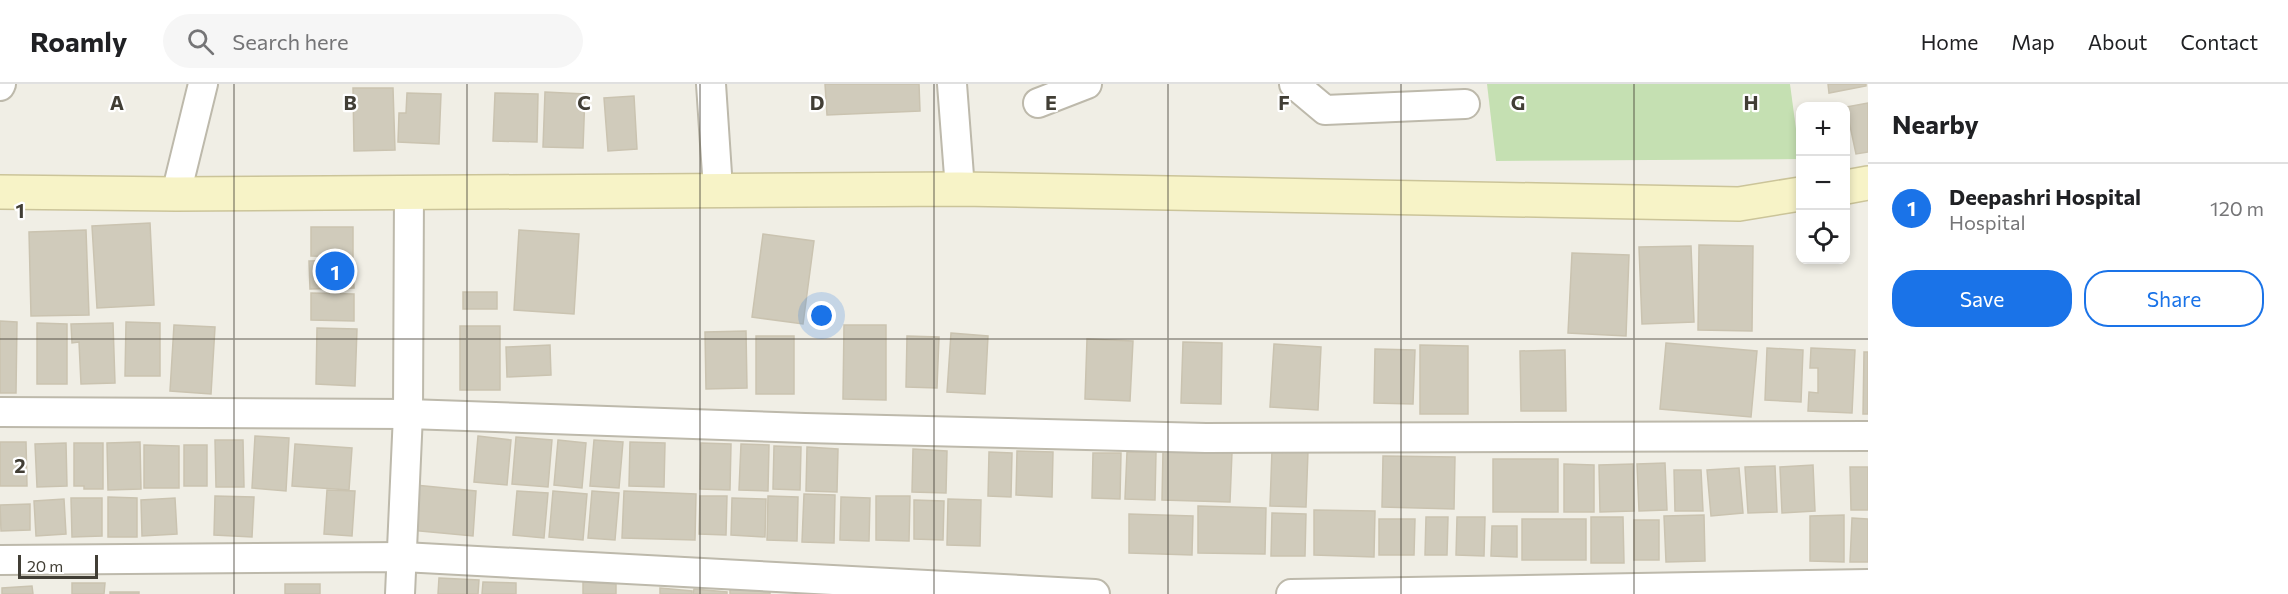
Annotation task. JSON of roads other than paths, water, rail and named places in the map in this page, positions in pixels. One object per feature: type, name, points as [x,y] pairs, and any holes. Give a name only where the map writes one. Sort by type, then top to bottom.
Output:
[{"type":"street","points":[[176,194],[203,84]]},
{"type":"street","points":[[711,84],[718,189]]},
{"type":"street","points":[[952,84],[960,189]]},
{"type":"street","points":[[1038,103],[1087,84]]},
{"type":"street","points":[[1294,84],[1325,110],[1464,104]]},
{"type":"street","points":[[1850,186],[1868,183]]},
{"type":"street","points":[[0,192],[176,194],[960,189],[1739,204],[1796,195]]},
{"type":"street","points":[[400,594],[408,414],[409,191]]},
{"type":"street","points":[[0,412],[408,414],[805,428],[1206,438],[1868,436]]},
{"type":"street","points":[[0,560],[403,557],[1095,594]]},
{"type":"street","points":[[1291,594],[1868,584]]},
{"type":"place","name":"Deepashri Hospital","points":[[335,271]]}]
